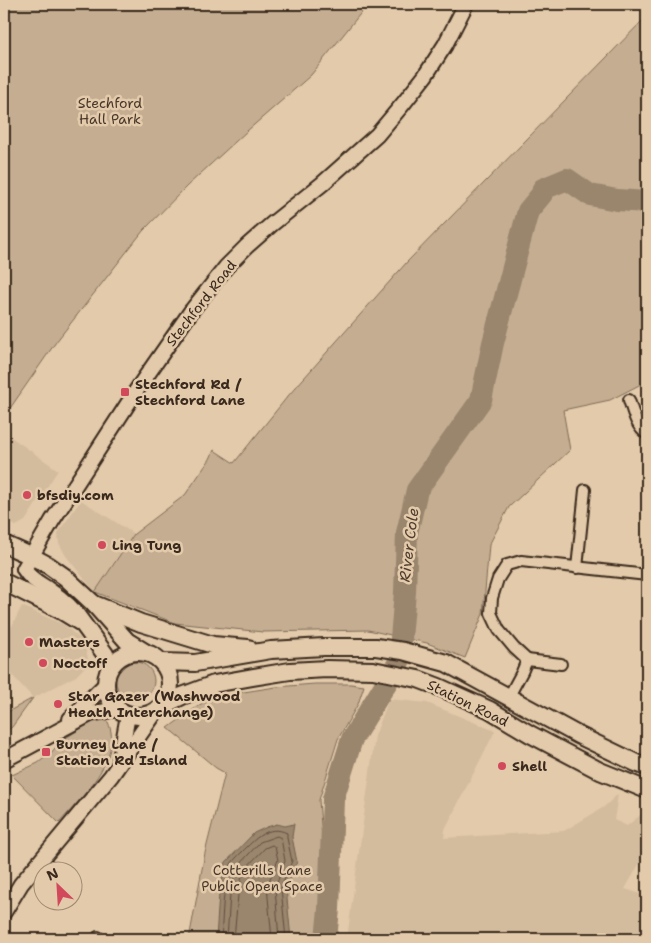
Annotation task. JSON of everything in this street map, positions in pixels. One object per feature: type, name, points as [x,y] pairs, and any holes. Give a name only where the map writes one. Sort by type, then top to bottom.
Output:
[{"type":"main road","name":"Stechford Road","points":[[83,624],[73,609],[48,589],[34,581],[24,571],[52,521],[140,385],[192,310],[226,267],[272,224],[322,184],[377,135],[430,68],[445,45],[466,4]]},
{"type":"main road","points":[[4,544],[32,556],[65,577],[94,604],[127,641],[162,662],[170,678],[168,694],[111,776],[21,884],[4,912]]},
{"type":"main road","points":[[4,582],[60,610],[83,624],[105,654],[110,666]]},
{"type":"main road","points":[[94,604],[141,623],[213,644],[271,650]]},
{"type":"main road","name":"Station Road","points":[[271,650],[338,646],[376,647],[404,651],[446,663],[578,735],[636,763],[647,766]]},
{"type":"main road","points":[[162,662],[196,663],[271,650]]},
{"type":"main road","points":[[119,764],[122,712],[108,698],[105,685],[106,675],[110,666],[122,655],[129,652],[145,652]]},
{"type":"main road","name":"Station Road","points":[[159,708],[182,696],[214,684],[253,676],[327,669],[373,670],[418,679],[490,710],[530,734],[600,771],[647,790]]},
{"type":"main road","points":[[59,731],[105,685]]},
{"type":"main road","points":[[4,760],[90,714],[122,712],[138,716],[148,714],[159,708]]},
{"type":"street","points":[[629,400],[638,424],[647,434]]},
{"type":"street","points":[[577,568],[585,490]]},
{"type":"street","points":[[561,664],[527,660],[499,630],[491,613],[492,598],[498,579],[507,565],[520,561],[647,575]]},
{"type":"street","points":[[508,698],[527,660]]},
{"type":"shaded area","points":[[5,433],[58,470],[25,521],[16,526],[4,520]]},
{"type":"shaded area","points":[[81,500],[134,534],[95,592],[66,556],[59,543],[58,533]]},
{"type":"shaded area","points":[[22,606],[64,625],[84,642],[89,663],[76,676],[33,698],[4,666],[4,642]]},
{"type":"shaded area","points":[[389,699],[427,703],[495,731],[445,829],[444,838],[564,831],[604,807],[618,794],[614,820],[627,826],[643,813],[647,815],[647,852],[625,889],[647,896],[647,939],[347,939],[375,736]]},
{"type":"green space","name":"Stechford Hall Park","points":[[4,4],[367,4],[311,75],[187,186],[143,231],[56,342],[4,417]]},
{"type":"green space","points":[[647,16],[647,381],[610,400],[563,410],[570,450],[509,507],[489,545],[483,614],[465,658],[427,643],[368,630],[263,632],[175,623],[95,592],[134,534],[185,495],[210,459],[214,450],[234,463],[288,396],[407,262]]},
{"type":"green space","points":[[135,662],[149,667],[154,681],[149,695],[135,700],[121,695],[116,681],[121,667]]},
{"type":"green space","name":"Cotterills Lane Public Open Space","points":[[315,684],[364,686],[358,704],[338,739],[319,800],[323,850],[320,939],[189,939],[205,853],[225,773],[216,768],[168,728],[201,704],[217,698],[276,687]]},
{"type":"green space","points":[[33,698],[12,727],[4,733],[4,714]]},
{"type":"green space","points":[[101,719],[108,722],[111,735],[110,749],[105,763],[88,790],[59,823],[12,775],[38,763],[51,753],[61,741],[91,722]]},
{"type":"water","points":[[277,824],[285,826],[294,824],[292,837],[297,862],[286,888],[291,939],[216,939],[219,893],[226,862],[254,833]]},
{"type":"waterway","name":"River Cole","points":[[326,939],[333,799],[352,739],[399,662],[405,592],[407,533],[417,490],[481,400],[493,343],[528,211],[542,194],[543,189],[567,179],[590,195],[617,200],[647,202]]},
{"type":"place","name":"Stechford Rd / Stechford Lane","points":[[125,392]]},
{"type":"place","name":"bfsdiy.com","points":[[27,495]]},
{"type":"place","name":"Ling Tung","points":[[102,545]]},
{"type":"place","name":"Masters","points":[[29,642]]},
{"type":"place","name":"Noctoff","points":[[43,663]]},
{"type":"place","name":"Star Gazer (Washwood Heath Interchange)","points":[[58,704]]},
{"type":"place","name":"Burney Lane / Station Rd Island","points":[[46,752]]},
{"type":"place","name":"Shell","points":[[502,766]]}]
